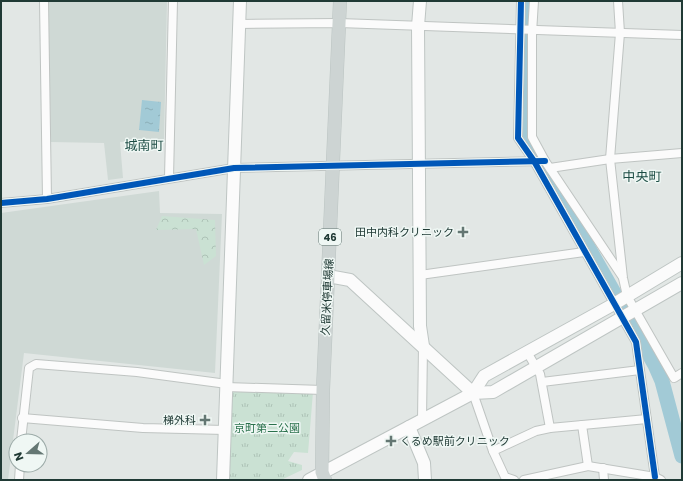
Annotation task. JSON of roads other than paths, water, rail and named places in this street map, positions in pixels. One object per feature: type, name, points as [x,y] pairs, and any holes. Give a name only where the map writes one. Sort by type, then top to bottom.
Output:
[{"type":"main road","name":"久留米停車場線","points":[[324,476],[323,390],[340,1]]},
{"type":"street","points":[[44,1],[47,199]]},
{"type":"street","points":[[169,178],[173,1]]},
{"type":"street","points":[[223,480],[240,1]]},
{"type":"street","points":[[420,1],[418,26],[420,326],[423,346],[422,420]]},
{"type":"street","points":[[521,1],[518,138],[534,161],[636,342],[647,419],[658,478],[588,466],[524,480]]},
{"type":"street","points":[[534,1],[532,30],[532,138],[548,165],[623,278]]},
{"type":"street","points":[[618,1],[620,33],[610,159],[623,278],[627,296],[634,310],[674,378],[682,373]]},
{"type":"street","points":[[239,24],[327,25],[339,23],[682,35]]},
{"type":"street","points":[[1,203],[47,199],[234,168],[333,165],[420,165],[534,161],[548,165],[682,153]]},
{"type":"street","points":[[420,275],[584,252]]},
{"type":"street","points":[[473,393],[484,376],[614,304],[682,263]]},
{"type":"street","points":[[328,276],[350,280],[473,393],[493,451],[505,477],[514,480]]},
{"type":"street","points":[[309,480],[324,476],[408,427],[473,393],[493,392],[682,283]]},
{"type":"street","points":[[527,352],[536,367],[542,382],[550,428]]},
{"type":"street","points":[[21,433],[29,368],[36,364],[137,372],[226,386],[323,390]]},
{"type":"street","points":[[542,382],[640,370]]},
{"type":"street","points":[[22,418],[151,428],[224,430]]},
{"type":"street","points":[[493,451],[536,431],[550,428],[647,419]]},
{"type":"street","points":[[582,425],[588,466]]},
{"type":"street","points":[[408,427],[424,463],[425,480]]},
{"type":"street","points":[[603,468],[604,480]]},
{"type":"water","points":[[142,100],[161,102],[159,132],[139,130]]},
{"type":"waterway","points":[[528,1],[525,132],[529,143],[655,365],[662,381],[682,456]]},
{"type":"place","name":"田中内科クリニック","points":[[463,232]]},
{"type":"place","name":"梯外科","points":[[205,420]]},
{"type":"place","name":"くるめ駅前クリニック","points":[[391,441]]},
{"type":"district","name":"城南町","points":[[144,145]]},
{"type":"district","name":"中央町","points":[[642,176]]},
{"type":"park label","name":"京町第二公園","points":[[267,428]]}]
